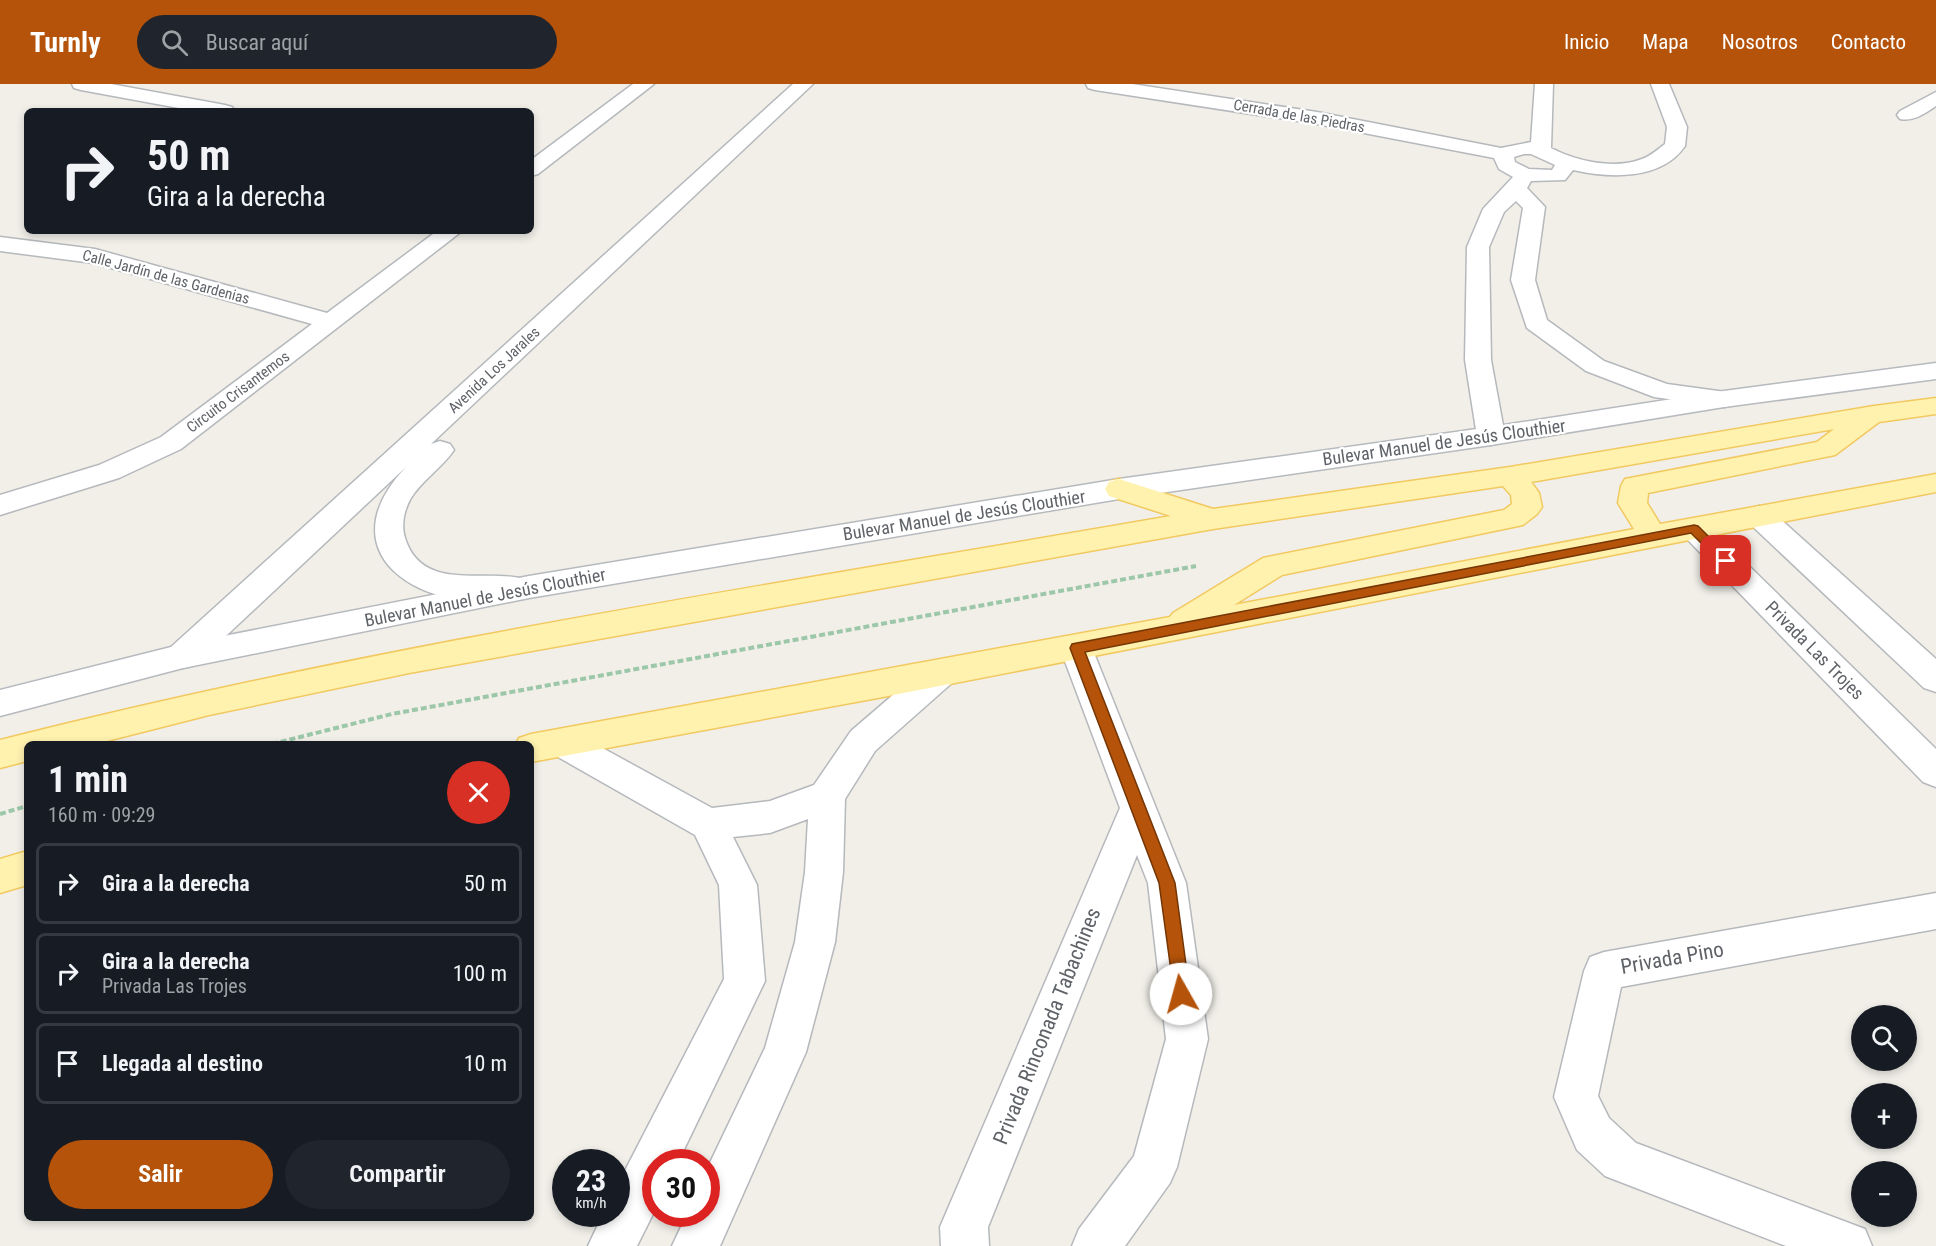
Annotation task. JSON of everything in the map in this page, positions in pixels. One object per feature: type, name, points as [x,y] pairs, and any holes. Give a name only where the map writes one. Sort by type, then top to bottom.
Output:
[{"type":"main road","points":[[51,741],[209,702],[409,660],[1214,519],[1510,476],[1874,414],[1936,406]]},
{"type":"main road","points":[[1652,535],[1632,503],[1635,486],[1826,449],[1874,414]]},
{"type":"main road","points":[[1164,632],[1274,566],[1513,518],[1527,507],[1525,493],[1510,476]]},
{"type":"main road","points":[[547,745],[1164,632],[1652,535],[1936,483]]},
{"type":"main road","points":[[1119,489],[1214,519]]},
{"type":"main road","points":[[0,754],[24,748]]},
{"type":"main road","points":[[0,876],[24,869]]},
{"type":"street","points":[[81,84],[209,108]]},
{"type":"street","points":[[534,164],[645,84]]},
{"type":"street","name":"Avenida Los Jarales","points":[[183,656],[804,84]]},
{"type":"street","name":"Avenida Los Jarales","points":[[529,587],[465,588],[434,582],[411,570],[398,557],[388,535],[388,517],[394,500],[408,480],[825,84]]},
{"type":"street","name":"Cerrada de las Piedras","points":[[1095,84],[1317,118],[1503,154]]},
{"type":"street","points":[[1541,149],[1544,84]]},
{"type":"street","points":[[1660,84],[1677,127],[1675,146],[1649,164],[1620,169],[1567,163],[1541,149],[1517,148],[1503,154],[1506,165],[1521,182],[1534,207],[1523,280],[1536,323],[1595,366],[1663,391],[1724,399]]},
{"type":"street","points":[[1907,115],[1936,98]]},
{"type":"street","points":[[1491,436],[1478,360],[1478,247],[1494,209],[1521,182],[1558,176],[1567,163]]},
{"type":"street","name":"Circuito Crisantemos","points":[[0,505],[98,477],[171,443],[447,234]]},
{"type":"street","name":"Calle Jardín de las Gardenias","points":[[0,244],[95,256],[331,322]]},
{"type":"street","name":"Bulevar Manuel de Jesús Clouthier","points":[[0,703],[183,656],[529,587],[1119,489],[1491,436],[1724,399],[1936,370]]},
{"type":"street","points":[[1760,516],[1936,679]]},
{"type":"street","name":"Privada Las Trojes","points":[[1694,529],[1936,772]]},
{"type":"street","points":[[1076,648],[1167,883],[1187,1039],[1154,1167],[1096,1246]]},
{"type":"street","points":[[696,1246],[785,1052],[815,942],[824,872],[827,796],[863,741],[941,673]]},
{"type":"street","points":[[547,745],[708,824],[770,817],[827,796]]},
{"type":"street","name":"Privada Rinconada Tabachines","points":[[965,1246],[964,1227],[1138,807]]},
{"type":"street","points":[[612,1246],[745,981],[738,885],[708,824]]},
{"type":"street","name":"Privada Pino","points":[[1848,1246],[1621,1160],[1593,1134],[1576,1097],[1604,970],[1936,910]]},
{"type":"path","points":[[285,741],[416,710],[1208,564]]},
{"type":"path","points":[[0,814],[24,807]]},
{"type":"route","points":[[1181,994],[1167,883],[1076,648],[1652,535],[1694,529],[1726,561]]}]
